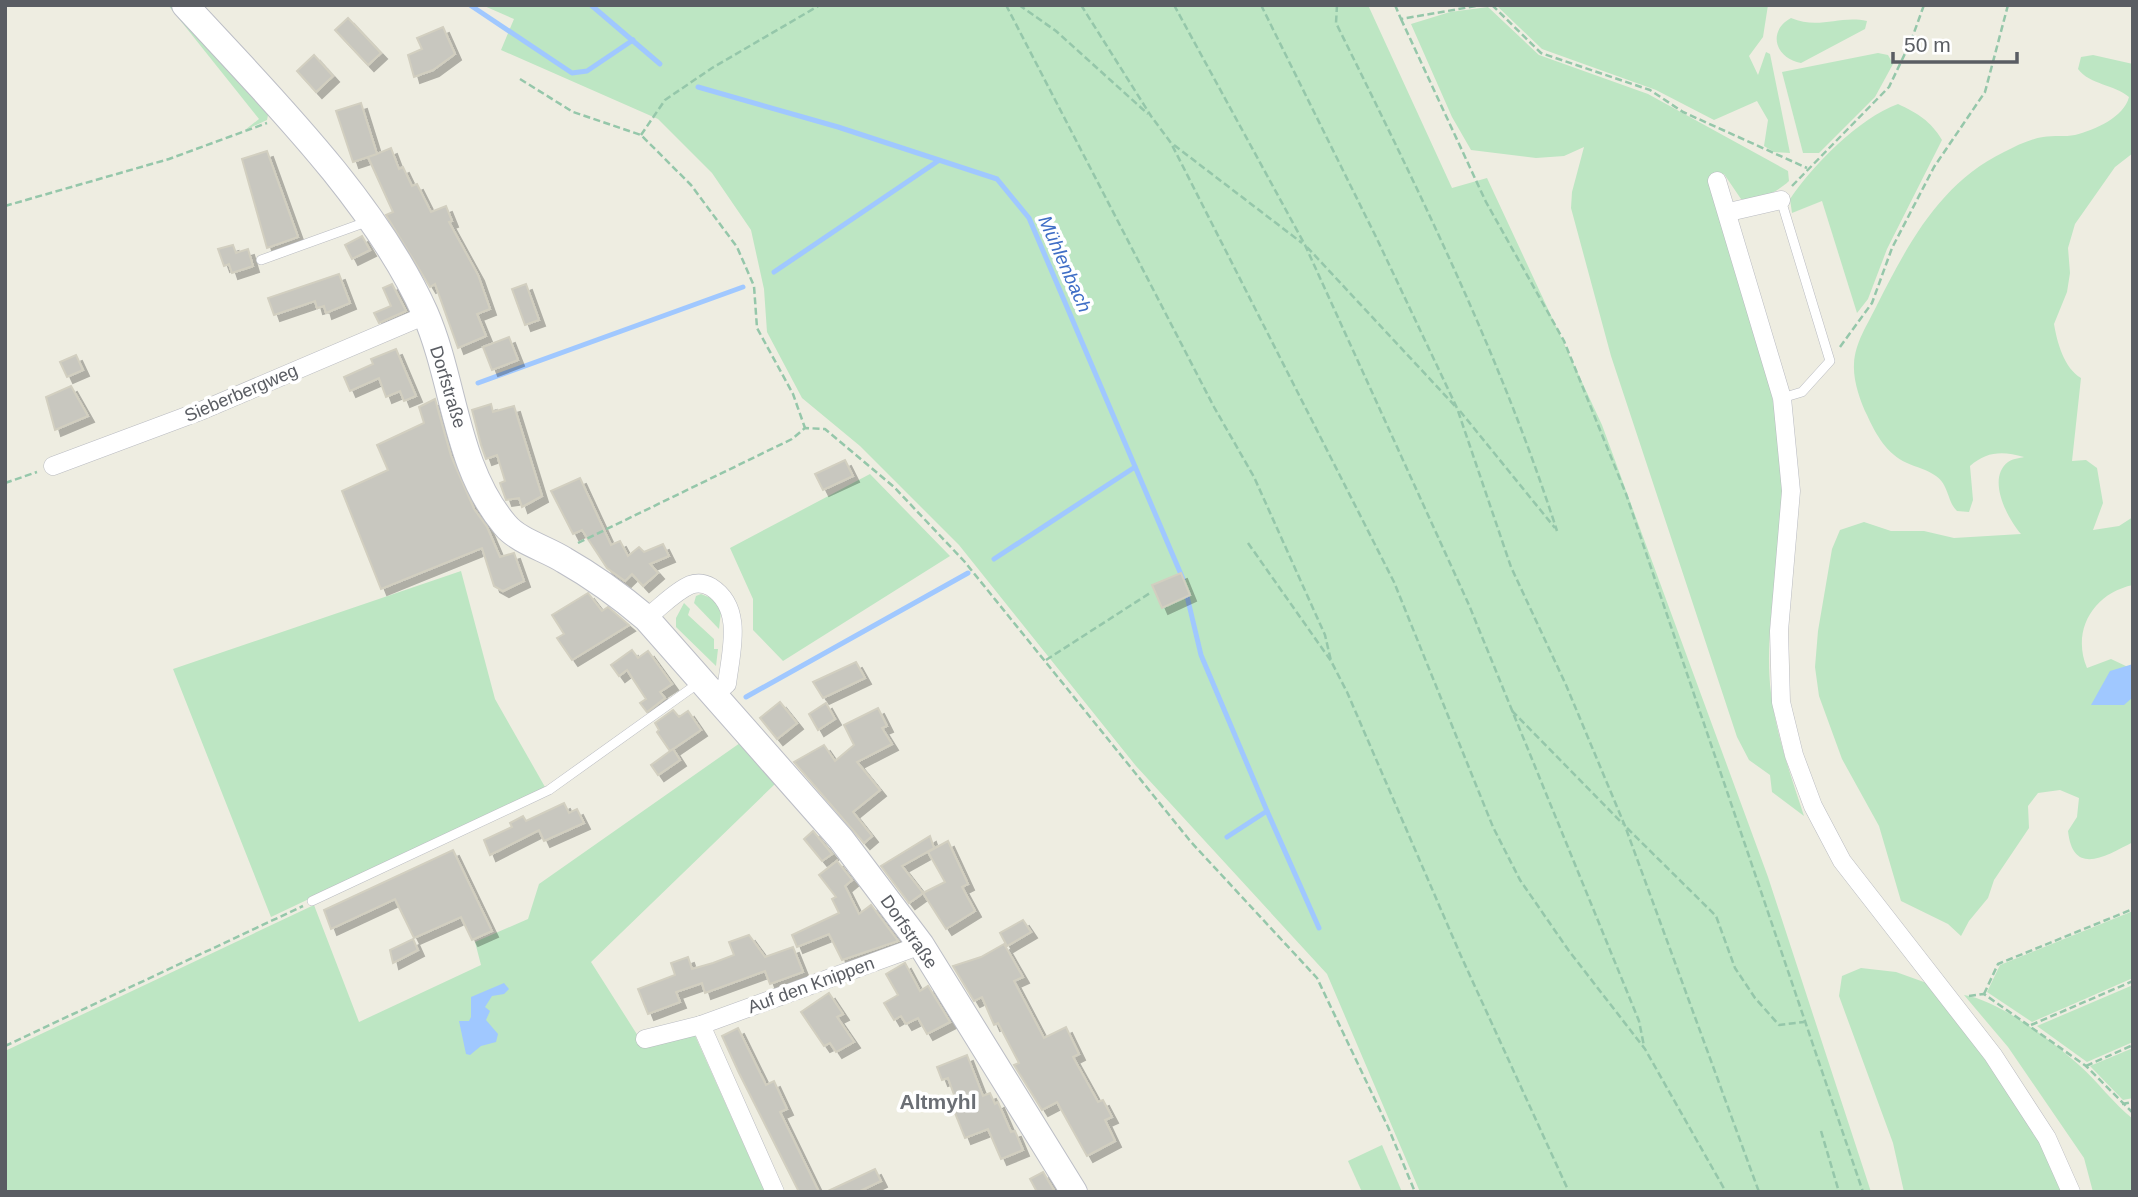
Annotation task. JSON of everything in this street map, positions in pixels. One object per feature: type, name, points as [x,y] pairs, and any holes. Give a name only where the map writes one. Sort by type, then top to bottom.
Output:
[{"type":"main road","name":"Dorfstraße","points":[[185,5],[286,115],[391,246],[426,315],[472,470],[491,506],[507,528],[563,558],[613,590],[646,618],[841,838],[921,945],[1074,1192]]},
{"type":"street","points":[[1717,181],[1782,397],[1791,491],[1779,631],[1781,702],[1794,755],[1813,806],[1842,861],[1993,1055],[2048,1138],[2071,1192]]},
{"type":"street","points":[[1728,212],[1781,200]]},
{"type":"street","name":"Sieberbergweg","points":[[53,466],[203,410],[426,315]]},
{"type":"street","points":[[646,618],[692,584],[704,583],[720,593],[730,607],[731,646],[727,684],[707,688]]},
{"type":"street","name":"Auf den Knippen","points":[[645,1040],[701,1025],[921,945]]},
{"type":"street","points":[[701,1025],[775,1192]]},
{"type":"lane","points":[[1781,200],[1830,361],[1802,392],[1782,397]]},
{"type":"lane","points":[[261,260],[370,220]]},
{"type":"lane","points":[[312,901],[549,790],[707,688]]},
{"type":"path","points":[[641,135],[665,100],[712,68],[820,5]]},
{"type":"path","points":[[1006,5],[1213,407],[1254,477],[1325,635],[1331,661]]},
{"type":"path","points":[[1019,5],[1056,31],[1151,116]]},
{"type":"path","points":[[1081,5],[1171,143],[1394,582],[1493,827],[1520,880],[1569,951],[1645,1049],[1726,1192]]},
{"type":"path","points":[[1174,5],[1306,245],[1469,606],[1639,1021],[1645,1049]]},
{"type":"path","points":[[1261,5],[1457,408],[1511,567],[1566,685],[1625,826],[1759,1192]]},
{"type":"path","points":[[1171,143],[1306,245],[1457,408],[1557,531],[1534,459],[1486,337],[1336,23],[1337,5]]},
{"type":"path","points":[[1395,5],[1486,202],[1564,341],[1621,481],[1863,1192]]},
{"type":"path","points":[[1401,19],[1482,5]]},
{"type":"path","points":[[1492,5],[1541,53],[1650,90],[1683,111],[1807,168]]},
{"type":"path","points":[[1781,200],[1807,168],[1889,87],[1912,41],[1924,5]]},
{"type":"path","points":[[1830,361],[1872,303],[1892,248],[1934,167],[1985,92],[2008,5]]},
{"type":"path","points":[[520,79],[573,112],[641,135],[691,186],[737,247],[754,286],[757,328],[793,394],[805,428]]},
{"type":"path","points":[[5,206],[169,159],[251,131],[286,115]]},
{"type":"path","points":[[563,558],[567,551],[586,537],[792,439],[805,428],[825,429],[894,487],[964,561],[1191,842],[1317,978],[1388,1127],[1415,1192]]},
{"type":"path","points":[[5,483],[53,466]]},
{"type":"path","points":[[1248,543],[1331,661],[1569,1192]]},
{"type":"path","points":[[1046,660],[1150,593]]},
{"type":"path","points":[[1509,709],[1716,916],[1735,968],[1755,998],[1779,1024],[1806,1022]]},
{"type":"path","points":[[5,1046],[312,901]]},
{"type":"path","points":[[1984,994],[1998,964],[2133,908]]},
{"type":"path","points":[[2031,1025],[2133,981]]},
{"type":"path","points":[[1948,999],[1984,994],[2086,1066],[2133,1113]]},
{"type":"path","points":[[2086,1066],[2133,1045]]},
{"type":"path","points":[[2122,1104],[2133,1101]]},
{"type":"path","points":[[1821,1131],[1839,1192]]},
{"type":"green space","points":[[168,5],[180,5],[269,110],[267,120],[245,130],[259,119]]},
{"type":"green space","points":[[482,5],[1368,5],[1452,188],[1487,178],[1602,425],[1768,877],[1871,1192],[1420,1192],[1327,974],[1136,766],[959,545],[860,446],[802,398],[767,332],[764,289],[751,230],[712,173],[658,119],[501,50],[514,19]]},
{"type":"green space","points":[[1496,5],[1768,5],[1763,37],[1749,56],[1758,75],[1766,52],[1770,54],[1790,153],[1774,152],[1764,146],[1768,120],[1757,101],[1714,120],[1656,90],[1542,49]]},
{"type":"green space","points":[[1488,7],[1539,55],[1648,94],[1788,171],[1789,181],[1784,186],[1755,198],[1741,199],[1724,174],[1708,181],[1753,323],[1772,396],[1778,432],[1782,469],[1781,525],[1769,639],[1769,666],[1776,724],[1804,816],[1772,792],[1770,775],[1749,760],[1737,737],[1611,356],[1571,208],[1572,192],[1584,147],[1564,156],[1536,158],[1471,150],[1452,117],[1411,24],[1450,12]]},
{"type":"green space","points":[[1791,18],[1811,23],[1867,21],[1865,29],[1801,63],[1785,56],[1777,44],[1779,30],[1783,23]]},
{"type":"green space","points":[[1878,53],[1888,55],[1893,64],[1875,97],[1819,153],[1803,153],[1782,72]]},
{"type":"green space","points":[[2093,55],[2133,64],[2133,153],[2115,167],[2075,224],[2068,248],[2070,273],[2067,292],[2054,324],[2066,361],[2081,378],[2072,461],[2086,460],[2097,468],[2103,503],[2093,530],[2119,526],[2133,517],[2133,585],[2119,589],[2097,605],[2089,615],[2082,640],[2087,668],[2111,659],[2128,667],[2133,664],[2133,842],[2102,857],[2092,859],[2076,854],[2068,831],[2077,817],[2079,798],[2060,790],[2038,793],[2028,806],[2029,828],[1994,880],[1988,898],[1969,921],[1961,936],[1948,924],[1901,901],[1879,826],[1842,759],[1819,696],[1815,667],[1818,631],[1832,549],[1840,530],[1864,522],[1891,531],[1924,531],[1954,538],[2021,534],[2010,519],[2001,499],[1999,478],[2008,462],[2024,457],[1996,454],[1976,461],[1970,466],[1973,500],[1969,512],[1957,511],[1946,488],[1936,476],[1900,459],[1878,437],[1857,390],[1855,356],[1866,326],[1914,238],[1928,217],[1962,180],[1981,165],[2018,145],[2043,137],[2083,133],[2108,122],[2121,111],[2129,97],[2089,78],[2078,69],[2081,57]]},
{"type":"green space","points":[[1898,104],[1923,118],[1942,140],[1887,249],[1868,299],[1857,313],[1822,201],[1792,213],[1790,199],[1838,144],[1868,120]]},
{"type":"green space","points":[[870,474],[950,556],[783,661],[753,630],[753,599],[730,548]]},
{"type":"green space","points":[[461,571],[495,699],[545,787],[271,917],[173,669]]},
{"type":"green space","points":[[701,594],[716,600],[721,612],[719,629],[694,603],[696,596]]},
{"type":"green space","points":[[684,603],[690,609],[688,615],[714,639],[714,649],[718,649],[716,666],[676,627],[676,618]]},
{"type":"green space","points":[[740,743],[775,784],[591,962],[638,1036],[693,1031],[765,1192],[5,1192],[5,1051],[314,905],[359,1022],[481,965],[475,942],[528,919],[539,884]]},
{"type":"green space","points":[[2133,911],[2133,978],[2032,1022],[1987,992],[2000,965]]},
{"type":"green space","points":[[1861,968],[1896,972],[1949,991],[2076,1192],[1904,1192],[1893,1143],[1839,996],[1842,976]]},
{"type":"green space","points":[[2133,985],[2133,1042],[2087,1062],[2037,1026]]},
{"type":"green space","points":[[1964,995],[2009,1013],[2040,1033],[2079,1065],[2133,1119],[2133,1192],[2093,1192],[2084,1158],[2008,1047]]},
{"type":"green space","points":[[2133,1048],[2133,1098],[2123,1100],[2090,1066]]},
{"type":"green space","points":[[1382,1145],[1402,1192],[1362,1192],[1348,1161]]},
{"type":"water","points":[[2133,664],[2133,697],[2124,705],[2091,705],[2110,671]]},
{"type":"water","points":[[504,983],[509,989],[504,994],[492,996],[485,1007],[490,1011],[486,1020],[498,1034],[496,1042],[481,1046],[470,1055],[466,1054],[459,1021],[469,1021],[471,1017],[471,997]]},
{"type":"building","points":[[348,18],[381,53],[368,65],[335,30]]},
{"type":"building","points":[[443,27],[455,54],[433,70],[414,77],[408,55],[422,49],[417,38]]},
{"type":"building","points":[[314,55],[333,76],[316,92],[297,71]]},
{"type":"building","points":[[361,103],[377,154],[391,148],[399,169],[403,167],[412,186],[417,184],[431,212],[446,206],[452,221],[449,222],[478,275],[490,309],[477,314],[486,336],[458,348],[435,284],[430,287],[386,215],[393,212],[368,157],[353,162],[336,111]]},
{"type":"building","points":[[267,151],[298,237],[267,248],[242,159]]},
{"type":"building","points":[[362,236],[370,250],[352,259],[345,245]]},
{"type":"building","points":[[233,245],[236,253],[248,249],[253,266],[232,273],[229,264],[224,266],[218,249]]},
{"type":"building","points":[[339,274],[350,303],[326,313],[324,306],[317,308],[315,301],[274,315],[268,298]]},
{"type":"building","points":[[392,284],[406,311],[379,323],[374,313],[391,306],[383,288]]},
{"type":"building","points":[[526,284],[539,320],[525,325],[512,289]]},
{"type":"building","points":[[509,337],[518,360],[492,370],[483,347]]},
{"type":"building","points":[[396,349],[416,396],[404,401],[400,391],[386,397],[379,378],[350,391],[344,377],[373,364],[371,359]]},
{"type":"building","points":[[76,355],[83,370],[67,377],[60,362]]},
{"type":"building","points":[[71,386],[88,416],[55,430],[46,397]]},
{"type":"building","points":[[435,399],[451,456],[474,509],[487,527],[500,557],[514,553],[524,581],[503,591],[494,586],[482,548],[381,589],[342,491],[388,470],[377,445],[424,423],[419,407]]},
{"type":"building","points":[[491,404],[493,412],[514,406],[542,496],[522,507],[519,498],[506,500],[500,483],[505,481],[497,455],[486,459],[481,445],[472,410]]},
{"type":"building","points":[[845,460],[853,476],[823,490],[815,474]]},
{"type":"building","points":[[580,478],[611,545],[620,541],[628,556],[639,547],[644,552],[663,544],[669,556],[650,564],[658,573],[643,586],[632,574],[625,581],[607,568],[582,530],[573,534],[551,491]]},
{"type":"building","points":[[1181,573],[1190,595],[1162,608],[1152,585]]},
{"type":"building","points":[[588,593],[602,611],[608,607],[629,625],[572,660],[557,638],[564,634],[552,615]]},
{"type":"building","points":[[632,650],[638,658],[648,651],[672,684],[660,692],[665,698],[647,712],[640,703],[646,699],[627,670],[619,676],[611,665]]},
{"type":"building","points":[[856,662],[865,678],[823,698],[813,682]]},
{"type":"building","points":[[780,702],[797,723],[777,739],[760,718]]},
{"type":"building","points":[[826,703],[835,719],[818,730],[809,714]]},
{"type":"building","points":[[878,708],[887,726],[882,728],[892,744],[857,762],[880,790],[853,812],[872,836],[864,843],[794,762],[824,745],[835,761],[854,745],[844,725]]},
{"type":"building","points":[[673,710],[679,717],[688,711],[701,730],[670,751],[657,732],[659,730],[655,723]]},
{"type":"building","points":[[673,749],[680,760],[658,775],[651,765]]},
{"type":"building","points":[[564,803],[569,813],[577,809],[584,823],[544,841],[539,830],[490,855],[484,840],[512,827],[510,823],[523,816],[526,821]]},
{"type":"building","points":[[813,831],[832,854],[822,861],[804,839]]},
{"type":"building","points":[[930,836],[934,848],[902,866],[923,893],[909,903],[881,866]]},
{"type":"building","points":[[948,841],[968,884],[962,887],[975,911],[946,929],[923,893],[945,882],[928,852]]},
{"type":"building","points":[[453,850],[492,931],[472,940],[461,917],[414,938],[395,899],[331,929],[324,910]]},
{"type":"building","points":[[837,861],[852,880],[845,886],[859,914],[871,905],[898,941],[842,960],[829,934],[797,947],[792,935],[839,913],[832,899],[836,897],[819,875]]},
{"type":"building","points":[[1023,920],[1031,932],[1007,946],[1000,933]]},
{"type":"building","points":[[749,935],[765,957],[793,947],[803,972],[770,984],[765,971],[705,993],[702,983],[676,992],[680,1002],[648,1014],[638,989],[675,975],[671,963],[688,957],[692,969],[713,963],[734,955],[729,942]]},
{"type":"building","points":[[413,939],[418,950],[393,963],[390,950]]},
{"type":"building","points":[[1004,944],[1023,977],[1014,981],[1044,1038],[1066,1027],[1079,1054],[1073,1057],[1098,1102],[1103,1100],[1112,1117],[1105,1120],[1115,1141],[1087,1156],[1057,1102],[1042,1110],[1014,1065],[1019,1063],[998,1023],[994,1025],[982,997],[974,1001],[953,966],[981,957]]},
{"type":"building","points":[[905,963],[920,991],[928,986],[950,1022],[927,1034],[918,1018],[906,1024],[901,1016],[894,1020],[884,1003],[898,995],[886,974]]},
{"type":"building","points":[[829,993],[843,1014],[837,1017],[854,1042],[836,1052],[830,1043],[824,1046],[801,1012]]},
{"type":"building","points":[[738,1028],[766,1085],[774,1081],[787,1109],[780,1112],[819,1192],[799,1192],[739,1073],[722,1036]]},
{"type":"building","points":[[967,1055],[983,1096],[990,1093],[995,1104],[998,1102],[1011,1132],[1015,1131],[1023,1150],[1001,1159],[988,1129],[965,1138],[953,1108],[958,1106],[948,1078],[942,1080],[937,1067]]},
{"type":"building","points":[[875,1169],[881,1181],[858,1192],[826,1192]]},
{"type":"building","points":[[1043,1172],[1055,1192],[1037,1192],[1030,1179]]},
{"type":"waterway","points":[[470,5],[572,73],[587,71],[633,40]]},
{"type":"waterway","name":"Mühlenbach","points":[[591,5],[660,64]]},
{"type":"waterway","name":"Mühlenbach","points":[[698,87],[838,127],[997,179],[1029,218],[1183,579]]},
{"type":"waterway","points":[[774,272],[938,161]]},
{"type":"waterway","points":[[478,383],[743,287]]},
{"type":"waterway","points":[[994,559],[1135,467]]},
{"type":"waterway","points":[[746,697],[968,573]]},
{"type":"waterway","points":[[1186,592],[1201,655],[1267,811],[1227,837]]},
{"type":"waterway","points":[[1267,811],[1319,928]]},
{"type":"district","name":"Altmyhl","points":[[938,1101]]}]
